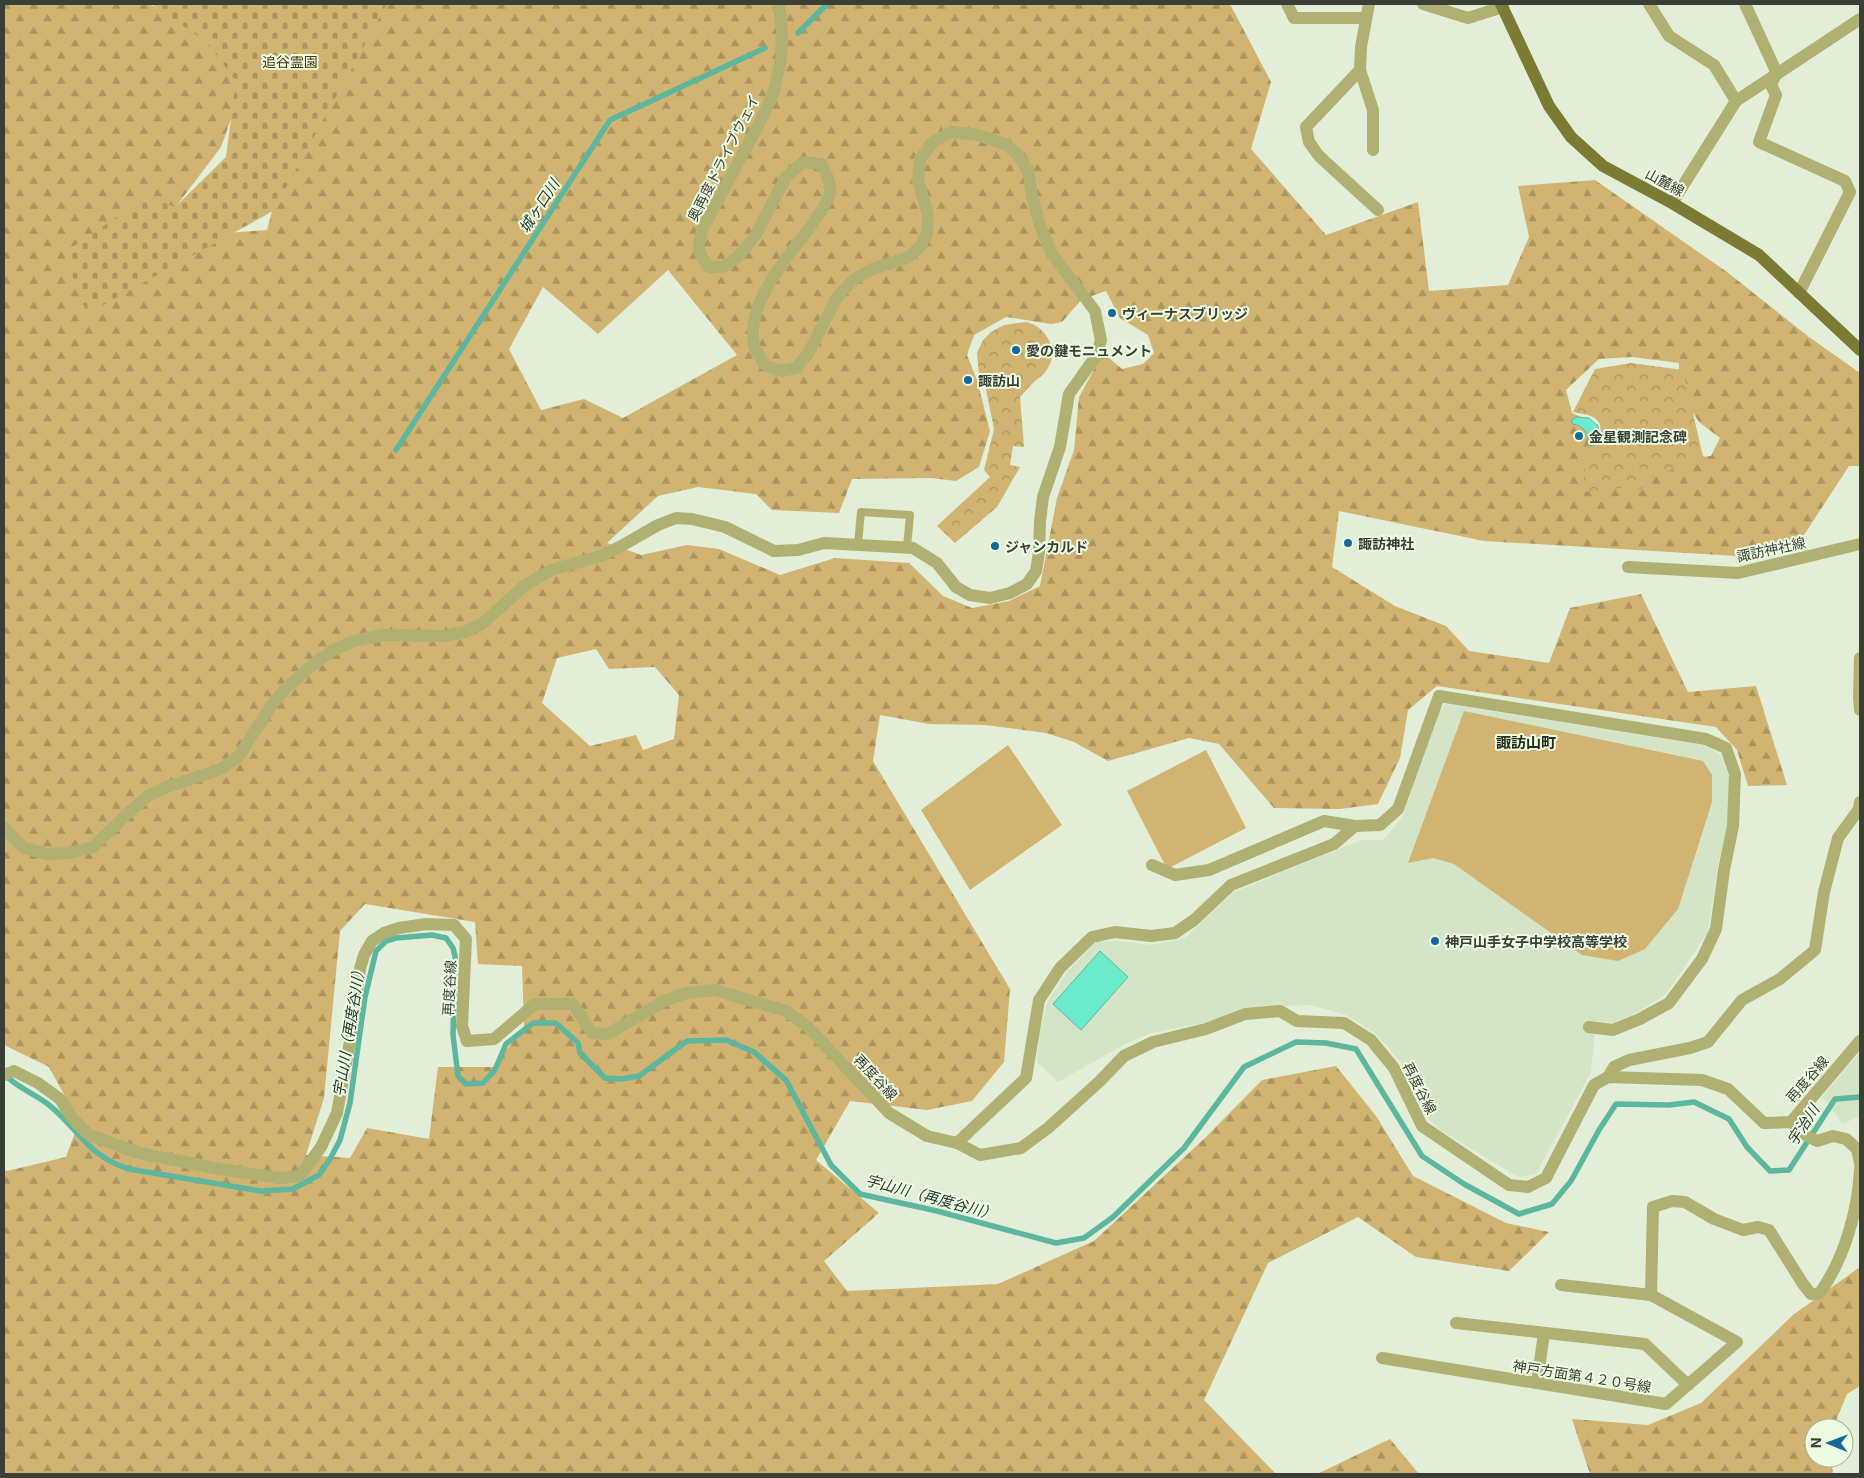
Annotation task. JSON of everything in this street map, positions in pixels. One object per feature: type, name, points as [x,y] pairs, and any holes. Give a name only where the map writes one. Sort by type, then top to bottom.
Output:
[{"type":"main road","name":"山麓線","points":[[1502,6],[1549,106],[1571,137],[1602,166],[1672,202],[1759,255],[1860,350]]},
{"type":"street","name":"奥再度ドライブウェイ","points":[[4,828],[24,848],[46,854],[69,854],[92,847],[128,812],[148,796],[167,787],[221,769],[239,756],[284,690],[311,666],[332,651],[353,641],[384,635],[444,636],[464,632],[482,624],[524,586],[551,570],[601,556],[658,525],[676,518],[692,519],[726,527],[774,551],[798,550],[824,543],[913,548],[937,563],[956,587],[970,595],[990,598],[1010,594],[1027,584],[1036,570],[1043,497],[1060,447],[1070,394],[1096,356],[1100,340],[1095,312],[1052,254],[1040,226],[1032,196],[1028,170],[1018,154],[1005,144],[978,135],[952,132],[934,141],[920,159],[918,180],[928,215],[927,234],[920,247],[907,258],[872,270],[853,280],[837,297],[808,354],[796,368],[780,371],[765,365],[754,345],[754,325],[758,306],[767,286],[819,214],[830,193],[828,175],[821,164],[803,162],[786,177],[755,236],[738,257],[723,267],[710,267],[701,258],[698,246],[702,230],[762,118],[774,91],[781,59],[782,33],[779,4]]},
{"type":"street","points":[[1287,4],[1294,18],[1366,18]]},
{"type":"street","points":[[1369,4],[1361,47],[1360,70],[1373,110],[1373,150]]},
{"type":"street","points":[[1423,4],[1468,18],[1502,6]]},
{"type":"street","points":[[1649,4],[1669,36],[1714,65],[1736,101]]},
{"type":"street","points":[[1745,4],[1775,69],[1775,76],[1771,85],[1776,95],[1759,142],[1845,181],[1850,192],[1799,293]]},
{"type":"street","points":[[1672,202],[1736,101],[1860,19]]},
{"type":"street","points":[[1360,70],[1306,127],[1309,142],[1320,156],[1378,210]]},
{"type":"street","name":"諏訪神社線","points":[[1628,567],[1738,573],[1860,544]]},
{"type":"street","points":[[1860,658],[1860,710]]},
{"type":"street","points":[[1152,865],[1175,875],[1209,870],[1324,821],[1355,826],[1380,825],[1398,809],[1438,696],[1706,739],[1726,748],[1735,774],[1733,826],[1724,870],[1716,930],[1702,959],[1669,1002],[1640,1019],[1613,1030],[1589,1027]]},
{"type":"street","points":[[1608,1077],[1614,1067],[1629,1060],[1690,1048],[1708,1042],[1742,1000],[1780,979],[1815,950],[1824,892],[1838,838],[1858,809],[1860,802]]},
{"type":"street","points":[[957,1143],[1026,1078],[1039,1000],[1060,968],[1092,937],[1115,932],[1151,936],[1175,933],[1194,920],[1231,886],[1334,844],[1355,826]]},
{"type":"street","name":"再度谷線","points":[[8,1074],[14,1071],[38,1083],[60,1100],[72,1118],[89,1135],[139,1153],[271,1177],[300,1176],[321,1147],[337,1113],[350,1041],[360,968],[364,955],[372,941],[384,933],[398,928],[426,924],[454,925],[466,939],[462,1026],[467,1041],[494,1039],[535,1004],[573,1004],[592,1033],[608,1034],[664,1001],[686,993],[715,990],[786,1011],[807,1026],[889,1113],[926,1136],[957,1143],[980,1156],[1021,1148],[1048,1128],[1124,1056],[1153,1042],[1206,1029],[1245,1014],[1280,1011],[1296,1021],[1344,1023],[1371,1040],[1394,1068],[1422,1126],[1509,1185],[1528,1187],[1546,1178],[1594,1085],[1608,1077],[1702,1080],[1728,1089],[1764,1123],[1791,1122],[1860,1041]]},
{"type":"street","points":[[1791,1122],[1802,1133],[1817,1140],[1833,1136],[1846,1140],[1857,1149],[1860,1163]]},
{"type":"street","points":[[1561,1285],[1651,1294],[1654,1207],[1672,1201],[1685,1202],[1714,1219],[1742,1230],[1758,1227],[1769,1230],[1802,1284],[1811,1294],[1819,1294],[1826,1284],[1848,1236],[1859,1187],[1860,1169]]},
{"type":"street","name":"神戸方面第４２０号線","points":[[1382,1358],[1666,1404],[1738,1342],[1651,1294]]},
{"type":"street","points":[[1456,1323],[1645,1344],[1688,1385]]},
{"type":"street","points":[[1537,1383],[1544,1333]]},
{"type":"lane","points":[[858,544],[861,512],[910,516],[907,547]]},
{"type":"shaded area","name":"神戸山手女子中学校高等学校","points":[[1446,704],[1708,746],[1721,756],[1729,777],[1728,825],[1717,869],[1708,932],[1666,994],[1638,1012],[1614,1023],[1596,1021],[1591,1072],[1536,1174],[1518,1177],[1439,1129],[1423,1113],[1401,1062],[1375,1033],[1346,1015],[1312,1005],[1246,1007],[1207,1022],[1151,1033],[1125,1044],[1058,1082],[1037,1062],[1040,1032],[1047,1003],[1068,971],[1097,941],[1152,945],[1185,938],[1234,892],[1361,840],[1383,840],[1402,818],[1437,713]]},
{"type":"shaded area","points":[[1860,1052],[1860,1116],[1842,1124],[1822,1097]]},
{"type":"green space","points":[[4,4],[149,4],[225,42],[240,94],[221,147],[171,213],[214,234],[267,230],[297,118],[360,4],[1230,4],[1271,82],[1251,149],[1326,235],[1418,202],[1429,291],[1508,285],[1529,237],[1518,186],[1595,180],[1727,272],[1809,337],[1860,373],[1860,466],[1849,466],[1802,538],[1737,556],[1484,541],[1339,511],[1332,567],[1395,606],[1446,626],[1469,651],[1549,663],[1570,608],[1641,594],[1688,692],[1756,686],[1787,785],[1748,786],[1737,750],[1716,727],[1437,686],[1408,710],[1400,758],[1378,804],[1340,809],[1274,808],[1219,744],[1189,738],[1108,761],[1074,742],[1046,733],[985,725],[929,724],[880,715],[873,761],[1010,989],[1004,1062],[972,1101],[927,1110],[850,1101],[816,1160],[879,1213],[824,1261],[847,1291],[998,1284],[1094,1241],[1206,1137],[1262,1080],[1336,1066],[1376,1116],[1413,1176],[1506,1223],[1549,1232],[1509,1271],[1416,1257],[1358,1217],[1268,1263],[1204,1400],[1276,1474],[4,1474],[4,1170],[7,1171],[66,1157],[79,1122],[49,1067],[4,1045]],"holes":[[[668,270],[737,355],[623,418],[584,399],[541,410],[509,349],[543,287],[598,334]],[[1106,291],[1120,318],[1148,335],[1154,353],[1143,364],[1122,369],[1103,353],[1079,397],[1074,450],[1057,498],[1040,586],[1009,601],[972,608],[943,596],[909,563],[835,558],[780,575],[719,549],[687,545],[641,555],[607,543],[658,496],[698,487],[756,494],[772,510],[839,513],[852,479],[931,478],[956,481],[979,467],[990,431],[977,380],[967,355],[974,335],[1006,317],[1051,324],[1062,322],[1081,300]],[[1632,357],[1679,363],[1678,390],[1699,422],[1720,438],[1711,456],[1685,458],[1596,448],[1598,425],[1572,413],[1566,390],[1599,359]],[[596,649],[609,669],[655,667],[679,695],[674,739],[643,750],[636,735],[590,746],[542,703],[557,658]],[[365,904],[475,922],[478,964],[522,966],[524,1027],[493,1067],[438,1067],[429,1139],[367,1128],[350,1158],[306,1155],[324,1098],[340,931]]]},
{"type":"green space","name":"追谷霊園","points":[[151,4],[387,4],[273,211],[87,314],[64,253],[148,196],[175,207],[226,157],[236,81],[207,42]]},
{"type":"green space","points":[[1026,322],[1033,324],[1045,334],[1049,340],[1052,354],[1046,371],[1020,397],[1024,447],[1013,446],[1010,465],[1020,467],[997,507],[955,543],[937,526],[990,477],[984,470],[994,429],[985,385],[979,374],[977,353],[983,340],[991,332],[1004,325]]},
{"type":"green space","points":[[1631,363],[1683,370],[1704,461],[1657,474],[1639,491],[1621,488],[1583,492],[1586,453],[1598,445],[1601,434],[1600,424],[1595,418],[1573,412],[1595,369]]},
{"type":"green space","points":[[1464,711],[1703,761],[1712,775],[1712,802],[1678,909],[1645,949],[1618,961],[1582,955],[1454,864],[1433,858],[1408,863]]},
{"type":"green space","points":[[1008,745],[1062,825],[970,890],[921,810]]},
{"type":"green space","points":[[1206,750],[1246,828],[1167,869],[1127,791]]},
{"type":"green space","points":[[1860,1267],[1860,1386],[1847,1394],[1837,1418],[1804,1418],[1804,1468],[1832,1468],[1833,1474],[1590,1474],[1572,1419],[1648,1425],[1701,1403],[1793,1315]]},
{"type":"green space","points":[[1390,1439],[1419,1474],[1317,1474]]},
{"type":"water","points":[[1576,417],[1589,418],[1598,426],[1599,440],[1594,445],[1590,446],[1587,434],[1583,428],[1572,424],[1572,420]]},
{"type":"water","points":[[1100,951],[1128,977],[1081,1030],[1053,1004]]},
{"type":"waterway","name":"城ヶ口川","points":[[798,33],[827,4]]},
{"type":"waterway","name":"城ヶ口川","points":[[396,450],[610,120],[765,48]]},
{"type":"waterway","name":"宇山川（再度谷川）","points":[[5,1075],[15,1084],[49,1105],[93,1149],[115,1164],[129,1169],[261,1191],[293,1189],[319,1175],[340,1140],[350,1103],[365,997],[376,951],[386,941],[396,938],[432,935],[446,938],[453,948],[455,956],[453,1035],[458,1076],[466,1084],[483,1083],[495,1070],[506,1044],[533,1023],[556,1023],[578,1043],[580,1053],[605,1078],[621,1079],[639,1076],[687,1041],[726,1040],[754,1052],[786,1080],[831,1165],[860,1194],[937,1211],[1056,1243],[1084,1238],[1113,1217],[1184,1148],[1244,1067],[1296,1042],[1326,1043],[1356,1049],[1422,1156],[1464,1184],[1519,1214],[1552,1204],[1571,1181],[1599,1130],[1616,1104],[1669,1105],[1694,1102],[1729,1119],[1747,1147],[1770,1171],[1789,1170],[1835,1099],[1860,1097]]},
{"type":"place","name":"ヴィーナスブリッジ","points":[[1112,313]]},
{"type":"place","name":"愛の鍵モニュメント","points":[[1016,350]]},
{"type":"place","name":"諏訪山","points":[[968,380]]},
{"type":"place","name":"金星観測記念碑","points":[[1579,436]]},
{"type":"place","name":"諏訪神社","points":[[1348,543]]},
{"type":"place","name":"ジャンカルド","points":[[995,546]]},
{"type":"place","name":"神戸山手女子中学校高等学校","points":[[1435,941]]},
{"type":"district","name":"諏訪山町","points":[[1526,742]]},
{"type":"water label","name":"宇治川","points":[[1803,1125]]}]
